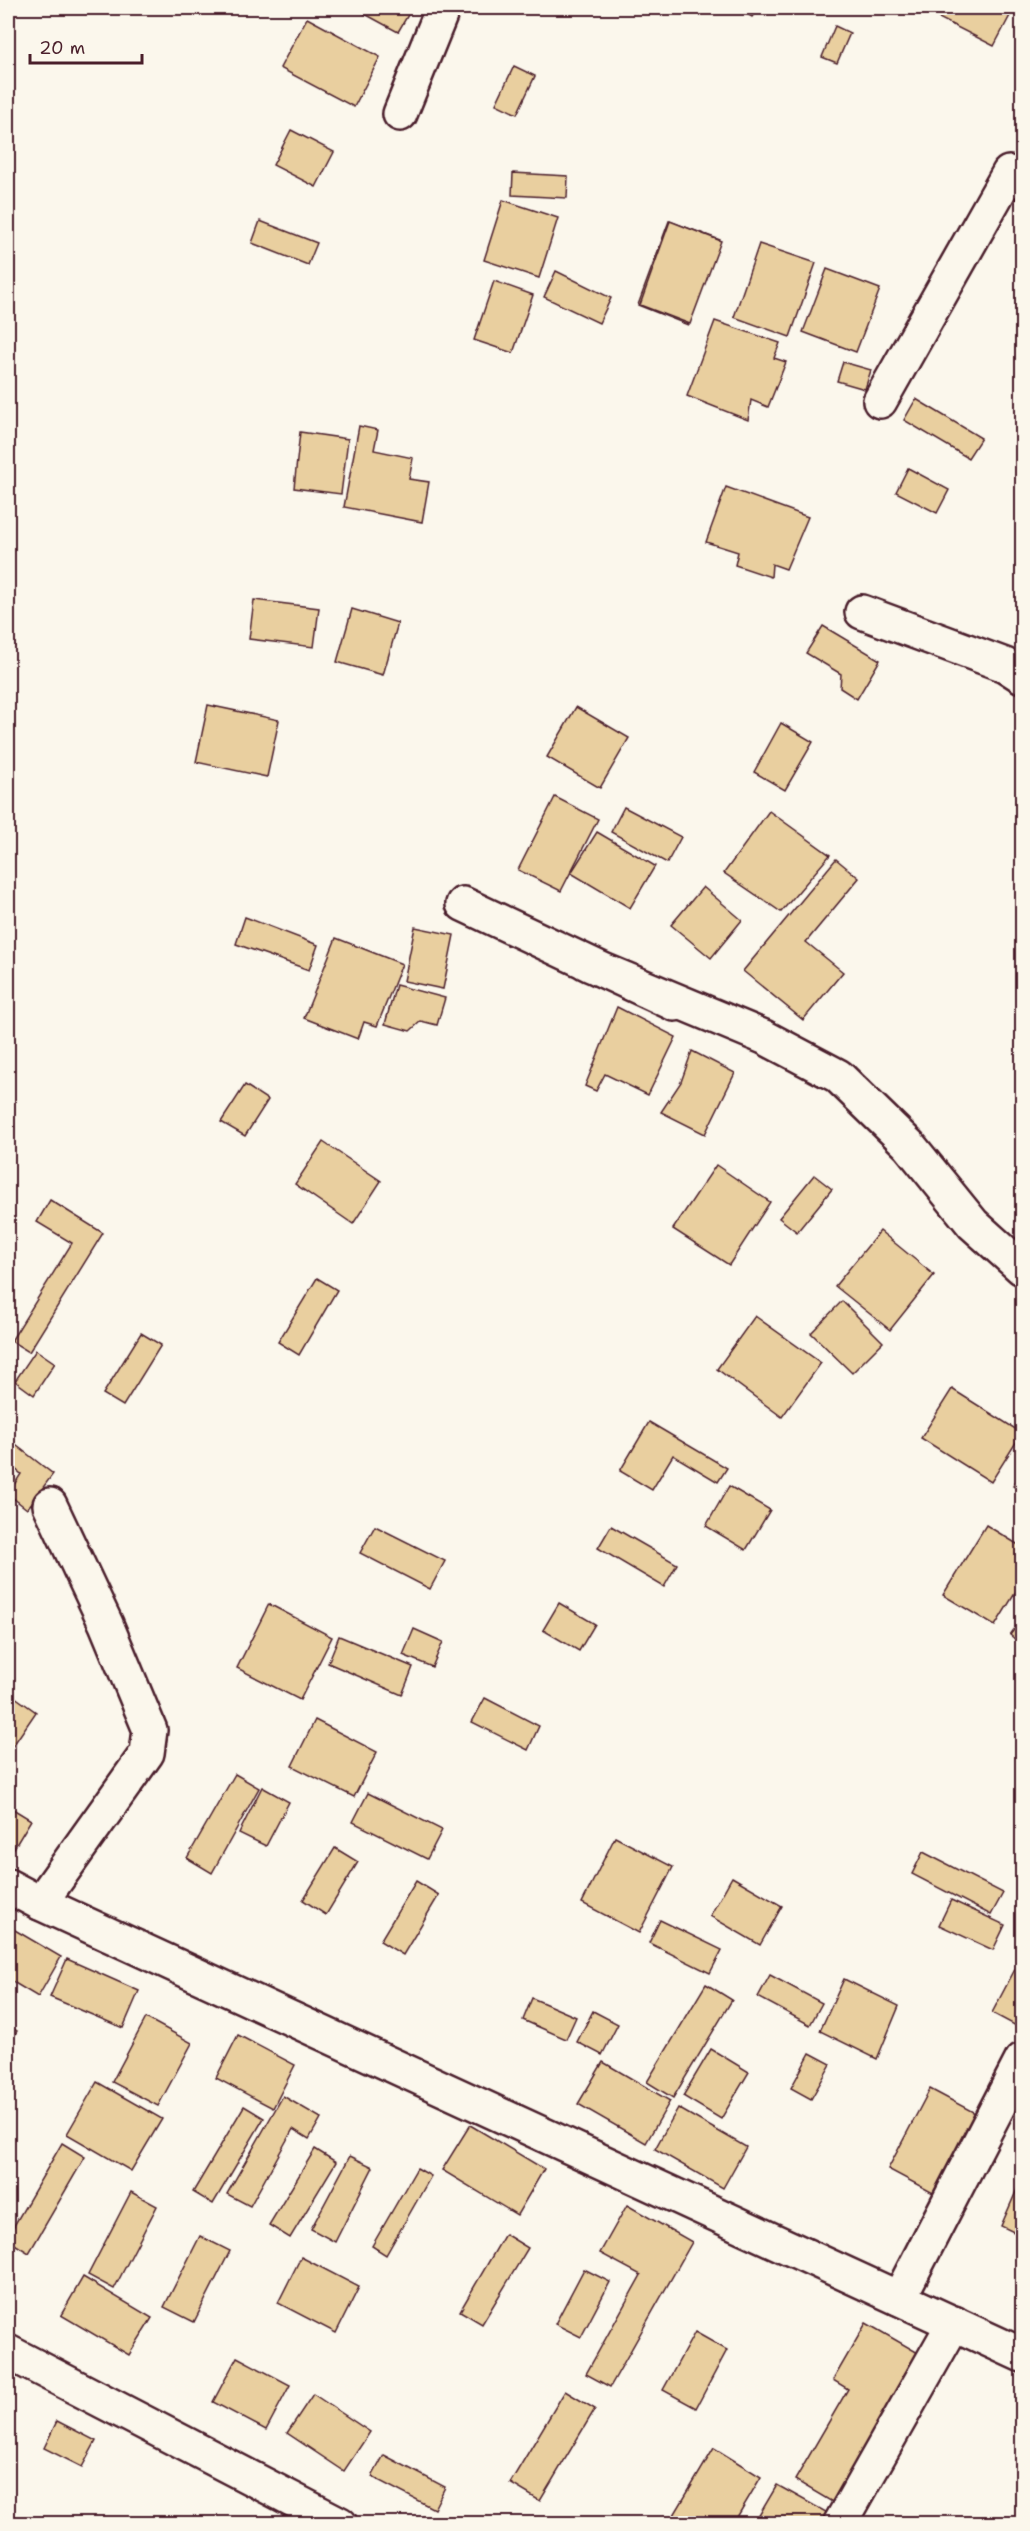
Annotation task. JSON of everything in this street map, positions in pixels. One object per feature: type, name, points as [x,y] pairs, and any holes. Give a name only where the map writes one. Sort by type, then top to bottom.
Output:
[{"type":"street","points":[[400,114],[443,8]]},
{"type":"street","points":[[880,401],[1009,173],[1023,181]]},
{"type":"street","points":[[862,612],[1005,665],[1023,676]]},
{"type":"street","points":[[463,904],[591,965],[764,1037],[838,1076],[909,1145],[973,1224],[1023,1268]]},
{"type":"street","points":[[40,1903],[147,1753],[150,1730],[106,1624],[50,1505]]},
{"type":"street","points":[[8,1886],[40,1903],[1023,2355]]},
{"type":"street","points":[[899,2298],[1023,2060]]},
{"type":"street","points":[[840,2523],[954,2323]]},
{"type":"street","points":[[8,2352],[340,2523]]},
{"type":"building","points":[[354,8],[412,8],[398,32]]},
{"type":"building","points":[[737,8],[758,8],[752,17]]},
{"type":"building","points":[[898,8],[916,8],[913,14]]},
{"type":"building","points":[[934,8],[1014,8],[994,46],[931,14]]},
{"type":"building","points":[[307,18],[380,57],[354,107],[280,68]]},
{"type":"building","points":[[835,26],[850,33],[837,63],[822,57]]},
{"type":"building","points":[[514,66],[535,76],[517,114],[496,104]]},
{"type":"building","points":[[291,130],[334,152],[316,187],[273,165]]},
{"type":"building","points":[[513,173],[568,176],[567,198],[512,195]]},
{"type":"building","points":[[503,200],[558,218],[539,278],[484,260]]},
{"type":"building","points":[[260,221],[317,243],[308,265],[252,243]]},
{"type":"building","points":[[669,221],[720,240],[688,325],[638,305]]},
{"type":"building","points":[[670,221],[721,241],[690,324],[640,305]]},
{"type":"building","points":[[759,244],[816,263],[790,337],[734,317]]},
{"type":"building","points":[[827,269],[880,289],[856,352],[803,332]]},
{"type":"building","points":[[556,271],[611,298],[599,323],[544,297]]},
{"type":"building","points":[[494,281],[533,295],[513,353],[474,340]]},
{"type":"building","points":[[715,321],[780,343],[774,358],[786,362],[768,407],[751,400],[748,420],[687,396]]},
{"type":"building","points":[[843,362],[871,370],[865,389],[837,381]]},
{"type":"building","points":[[916,399],[981,438],[968,458],[904,420]]},
{"type":"building","points":[[359,426],[378,430],[374,450],[413,458],[409,479],[429,482],[422,522],[344,507]]},
{"type":"building","points":[[300,432],[348,439],[341,494],[294,488]]},
{"type":"building","points":[[908,468],[949,490],[937,513],[896,492]]},
{"type":"building","points":[[726,487],[808,517],[786,569],[772,564],[771,577],[735,565],[738,552],[706,542]]},
{"type":"building","points":[[254,600],[319,608],[314,647],[249,639]]},
{"type":"building","points":[[352,609],[398,623],[383,675],[337,662]]},
{"type":"building","points":[[823,626],[880,660],[857,699],[840,688],[841,674],[806,653]]},
{"type":"building","points":[[208,705],[279,720],[267,777],[196,762]]},
{"type":"building","points":[[576,707],[629,738],[600,788],[547,757]]},
{"type":"building","points":[[781,723],[813,742],[785,790],[754,772]]},
{"type":"building","points":[[555,797],[598,819],[561,891],[518,870]]},
{"type":"building","points":[[624,807],[681,837],[667,863],[611,832]]},
{"type":"building","points":[[769,811],[830,855],[781,912],[724,873]]},
{"type":"building","points":[[597,832],[655,866],[630,908],[571,873]]},
{"type":"building","points":[[836,859],[859,878],[806,942],[843,972],[803,1020],[743,971]]},
{"type":"building","points":[[703,887],[742,920],[711,958],[671,925]]},
{"type":"building","points":[[245,917],[318,945],[309,970],[236,944]]},
{"type":"building","points":[[415,927],[454,935],[443,989],[404,981]]},
{"type":"building","points":[[336,938],[402,964],[377,1026],[364,1022],[358,1039],[304,1018]]},
{"type":"building","points":[[396,985],[445,998],[437,1025],[421,1021],[410,1031],[385,1024]]},
{"type":"building","points":[[617,1007],[676,1037],[648,1095],[605,1074],[596,1091],[585,1086]]},
{"type":"building","points":[[692,1051],[735,1073],[705,1134],[661,1112],[681,1082]]},
{"type":"building","points":[[245,1085],[268,1100],[245,1136],[221,1122]]},
{"type":"building","points":[[323,1142],[381,1181],[353,1224],[295,1184]]},
{"type":"building","points":[[716,1165],[770,1202],[729,1265],[673,1229]]},
{"type":"building","points":[[814,1175],[832,1189],[797,1232],[779,1218]]},
{"type":"building","points":[[50,1200],[103,1233],[29,1352],[11,1341],[72,1243],[37,1222]]},
{"type":"building","points":[[880,1231],[934,1275],[890,1330],[835,1286]]},
{"type":"building","points":[[317,1278],[337,1290],[299,1355],[278,1342]]},
{"type":"building","points":[[842,1301],[883,1342],[852,1373],[811,1333]]},
{"type":"building","points":[[755,1316],[821,1363],[782,1417],[717,1369]]},
{"type":"building","points":[[141,1333],[161,1345],[123,1406],[103,1394]]},
{"type":"building","points":[[36,1350],[55,1363],[34,1395],[15,1381]]},
{"type":"building","points":[[952,1389],[1022,1433],[991,1482],[921,1438]]},
{"type":"building","points":[[649,1422],[727,1468],[718,1482],[673,1455],[652,1490],[620,1471]]},
{"type":"building","points":[[8,1439],[53,1474],[27,1509],[8,1494],[21,1474],[8,1463]]},
{"type":"building","points":[[1022,1471],[1022,1492],[1013,1486]]},
{"type":"building","points":[[729,1486],[770,1510],[746,1550],[706,1526]]},
{"type":"building","points":[[986,1525],[1022,1547],[1022,1582],[995,1626],[943,1595]]},
{"type":"building","points":[[375,1526],[445,1561],[430,1589],[360,1553]]},
{"type":"building","points":[[611,1526],[677,1564],[664,1587],[598,1548]]},
{"type":"building","points":[[559,1603],[595,1624],[579,1651],[543,1630]]},
{"type":"building","points":[[269,1604],[332,1637],[300,1700],[237,1668]]},
{"type":"building","points":[[1022,1619],[1022,1645],[1010,1635]]},
{"type":"building","points":[[414,1629],[443,1642],[432,1667],[403,1655]]},
{"type":"building","points":[[339,1636],[413,1667],[402,1695],[328,1663]]},
{"type":"building","points":[[8,1692],[36,1712],[8,1753]]},
{"type":"building","points":[[485,1698],[539,1726],[528,1750],[472,1722]]},
{"type":"building","points":[[315,1720],[377,1752],[354,1797],[292,1766]]},
{"type":"building","points":[[235,1774],[259,1788],[212,1873],[187,1858]]},
{"type":"building","points":[[262,1787],[289,1802],[266,1846],[239,1833]]},
{"type":"building","points":[[368,1793],[442,1830],[427,1859],[353,1822]]},
{"type":"building","points":[[8,1806],[31,1820],[8,1858]]},
{"type":"building","points":[[615,1837],[673,1867],[639,1933],[582,1903]]},
{"type":"building","points":[[335,1848],[358,1862],[326,1915],[303,1900]]},
{"type":"building","points":[[923,1852],[1003,1893],[991,1915],[912,1874]]},
{"type":"building","points":[[732,1877],[782,1906],[760,1945],[710,1916]]},
{"type":"building","points":[[416,1881],[439,1895],[403,1955],[380,1941]]},
{"type":"building","points":[[951,1900],[1005,1925],[993,1950],[939,1925]]},
{"type":"building","points":[[660,1920],[722,1950],[710,1973],[649,1943]]},
{"type":"building","points":[[8,1926],[61,1957],[38,1997],[8,1979]]},
{"type":"building","points":[[1022,1956],[1022,2029],[992,2013]]},
{"type":"building","points":[[67,1959],[139,1991],[123,2028],[50,1997]]},
{"type":"building","points":[[770,1975],[822,2003],[810,2025],[758,1997]]},
{"type":"building","points":[[844,1979],[899,2006],[877,2059],[820,2031]]},
{"type":"building","points":[[706,1984],[732,2000],[673,2098],[647,2082]]},
{"type":"building","points":[[532,1998],[576,2017],[566,2039],[523,2020]]},
{"type":"building","points":[[593,2011],[618,2024],[602,2055],[577,2042]]},
{"type":"building","points":[[146,2018],[192,2043],[158,2106],[112,2082]]},
{"type":"building","points":[[8,2025],[17,2031],[8,2046]]},
{"type":"building","points":[[238,2035],[295,2065],[273,2108],[216,2078]]},
{"type":"building","points":[[711,2049],[749,2072],[721,2119],[683,2096]]},
{"type":"building","points":[[810,2053],[831,2064],[811,2099],[791,2088]]},
{"type":"building","points":[[603,2062],[670,2101],[646,2143],[578,2104]]},
{"type":"building","points":[[97,2082],[162,2119],[131,2171],[67,2134]]},
{"type":"building","points":[[930,2089],[977,2114],[933,2193],[888,2169]]},
{"type":"building","points":[[283,2096],[321,2118],[309,2139],[293,2129],[250,2206],[227,2194]]},
{"type":"building","points":[[244,2106],[264,2118],[213,2204],[193,2192]]},
{"type":"building","points":[[678,2108],[746,2147],[723,2188],[655,2149]]},
{"type":"building","points":[[470,2125],[544,2169],[517,2215],[442,2170]]},
{"type":"building","points":[[62,2143],[85,2157],[29,2253],[8,2240],[8,2236]]},
{"type":"building","points":[[315,2149],[336,2162],[290,2238],[269,2225]]},
{"type":"building","points":[[350,2156],[373,2167],[335,2242],[311,2229]]},
{"type":"building","points":[[417,2168],[431,2176],[386,2255],[372,2246]]},
{"type":"building","points":[[1022,2178],[1022,2236],[1001,2226]]},
{"type":"building","points":[[131,2192],[157,2206],[114,2289],[88,2275]]},
{"type":"building","points":[[627,2205],[692,2242],[610,2387],[586,2374],[641,2275],[600,2253]]},
{"type":"building","points":[[505,2234],[528,2248],[482,2324],[460,2311]]},
{"type":"building","points":[[200,2236],[230,2251],[194,2322],[164,2307]]},
{"type":"building","points":[[301,2257],[359,2287],[336,2333],[278,2303]]},
{"type":"building","points":[[584,2269],[610,2282],[581,2337],[555,2324]]},
{"type":"building","points":[[83,2277],[152,2318],[129,2355],[61,2315]]},
{"type":"building","points":[[866,2323],[927,2358],[839,2506],[795,2480],[848,2389],[833,2380]]},
{"type":"building","points":[[695,2332],[727,2350],[696,2408],[663,2390]]},
{"type":"building","points":[[237,2357],[290,2385],[266,2430],[213,2402]]},
{"type":"building","points":[[565,2391],[595,2409],[540,2501],[510,2483]]},
{"type":"building","points":[[313,2394],[370,2432],[344,2471],[287,2433]]},
{"type":"building","points":[[57,2421],[96,2441],[82,2467],[44,2448]]},
{"type":"building","points":[[714,2448],[761,2477],[733,2524],[688,2524],[674,2515]]},
{"type":"building","points":[[384,2455],[445,2487],[434,2509],[372,2477]]},
{"type":"building","points":[[777,2485],[835,2517],[831,2524],[754,2524]]}]
